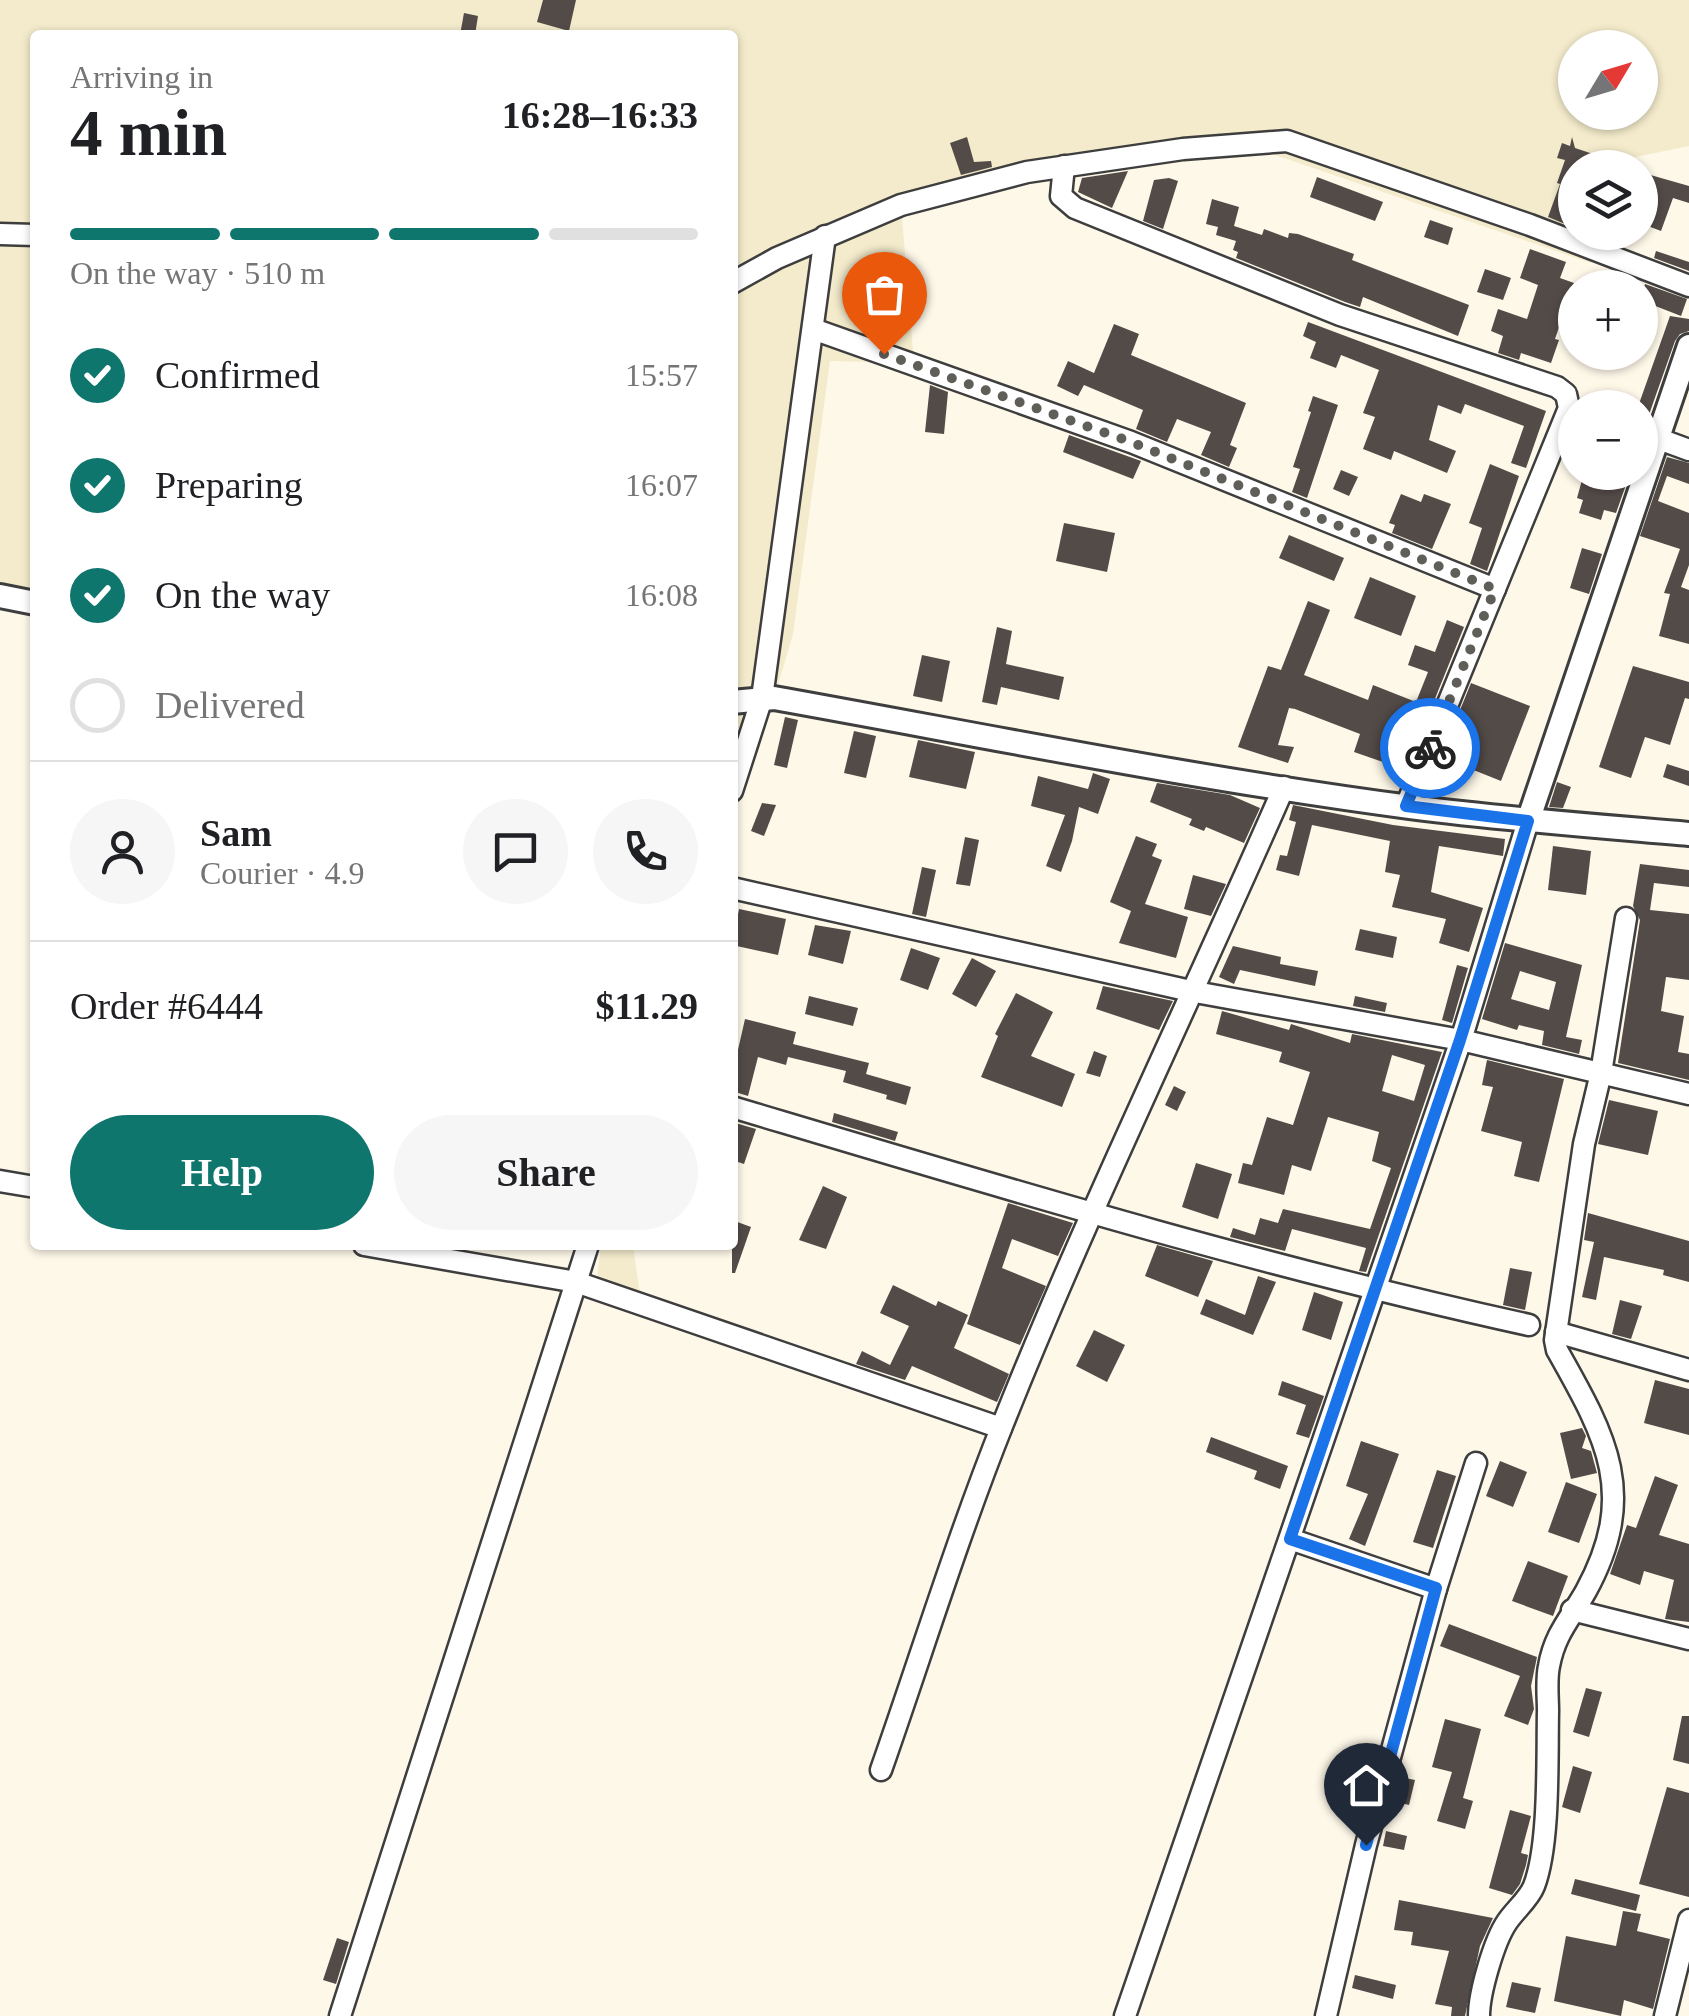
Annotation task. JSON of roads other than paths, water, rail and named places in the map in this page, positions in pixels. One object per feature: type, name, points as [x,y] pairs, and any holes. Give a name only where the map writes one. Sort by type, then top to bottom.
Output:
[{"type":"street","points":[[738,280],[825,236],[901,204],[1064,166],[1183,149],[1288,141],[1530,225],[1689,286]]},
{"type":"street","points":[[1064,166],[1060,196],[1075,208],[1340,314],[1556,386],[1566,394],[1569,408],[1406,806]]},
{"type":"street","points":[[0,234],[30,234]]},
{"type":"street","points":[[738,772],[762,698],[825,236]]},
{"type":"street","points":[[813,329],[1131,442],[1495,589]]},
{"type":"street","points":[[1125,2016],[1375,1292],[1528,821],[1689,346]]},
{"type":"street","points":[[1659,439],[1689,450]]},
{"type":"street","points":[[0,596],[30,601]]},
{"type":"street","points":[[738,701],[762,698],[1406,806],[1689,834]]},
{"type":"street","points":[[881,1770],[1001,1428],[1092,1214],[1284,787]]},
{"type":"street","points":[[738,889],[1195,992],[1460,1040],[1689,1094]]},
{"type":"street","points":[[1479,2016],[1504,1926],[1534,1888],[1544,1832],[1548,1666],[1565,1620],[1585,1592],[1602,1551],[1615,1500],[1610,1461],[1600,1428],[1557,1350],[1556,1332],[1584,1144],[1601,1073],[1626,918]]},
{"type":"street","points":[[738,1110],[1375,1292],[1529,1325]]},
{"type":"street","points":[[0,1180],[30,1186]]},
{"type":"street","points":[[393,1250],[576,1282],[1001,1428]]},
{"type":"street","points":[[340,2016],[586,1250]]},
{"type":"street","points":[[1556,1332],[1689,1370]]},
{"type":"street","points":[[1326,2016],[1366,1845],[1436,1588],[1476,1463]]},
{"type":"street","points":[[1290,1539],[1436,1588]]},
{"type":"street","points":[[1572,1610],[1689,1639]]},
{"type":"street","points":[[1665,2016],[1689,1920]]}]
